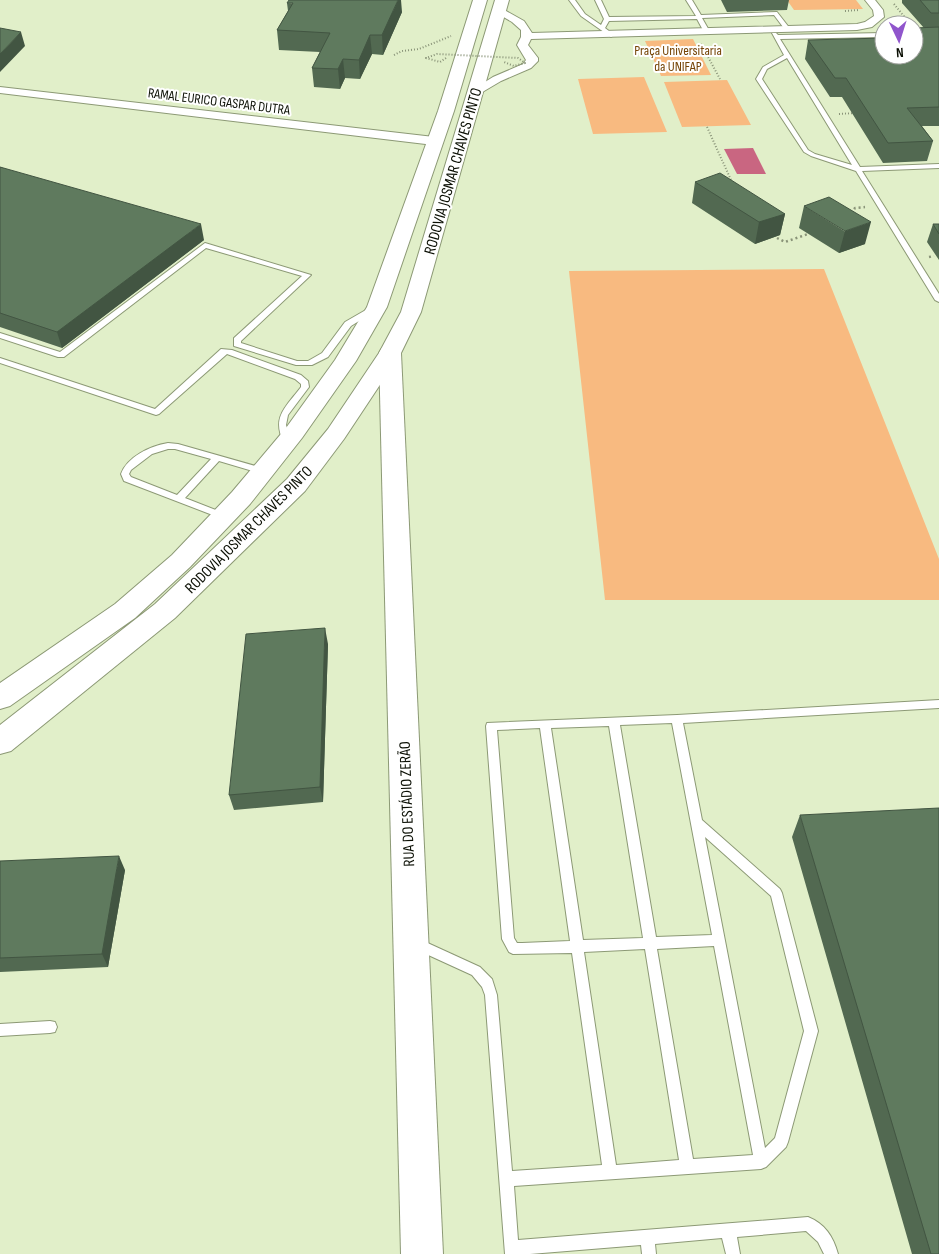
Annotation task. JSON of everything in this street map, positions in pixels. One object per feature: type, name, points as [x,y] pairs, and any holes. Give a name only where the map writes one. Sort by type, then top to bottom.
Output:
[{"type":"main road","name":"RODOVIA JOSMAR CHAVES PINTO","points":[[0,742],[166,611],[296,485],[336,434],[390,353],[411,312],[475,92],[493,3]]},
{"type":"main road","name":"RODOVIA JOSMAR CHAVES PINTO","points":[[0,698],[125,611],[181,561],[288,441],[345,362],[377,307],[434,141],[493,3]]},
{"type":"main road","name":"RUA DO ESTÁDIO ZERÃO","points":[[390,353],[422,1254]]},
{"type":"street","points":[[527,36],[606,31],[774,34],[788,30],[846,28],[868,25],[879,18],[880,14],[870,0]]},
{"type":"street","points":[[475,92],[497,78],[527,66],[532,61],[532,58],[522,45],[527,36],[527,31],[522,24],[493,3]]},
{"type":"street","name":"RAMAL EURICO GASPAR DUTRA","points":[[0,90],[434,141]]},
{"type":"lane","points":[[572,0],[583,15],[606,31]]},
{"type":"lane","points":[[598,0],[607,19],[606,31]]},
{"type":"lane","points":[[689,0],[707,32]]},
{"type":"lane","points":[[607,19],[775,13],[788,30]]},
{"type":"lane","points":[[774,34],[874,35]]},
{"type":"lane","points":[[774,34],[939,300]]},
{"type":"lane","points":[[787,56],[765,68],[759,79],[806,151],[857,169],[939,166]]},
{"type":"lane","points":[[0,335],[61,355],[205,245],[307,275],[237,340],[237,344],[240,346],[296,363],[309,363],[325,356],[348,324],[377,307]]},
{"type":"lane","points":[[929,283],[939,283]]},
{"type":"lane","points":[[0,360],[156,412],[224,351],[229,352],[302,379],[305,387],[284,415],[282,425],[288,441]]},
{"type":"lane","points":[[223,516],[127,479],[125,474],[127,469],[154,447],[165,445],[175,446],[263,471]]},
{"type":"lane","points":[[179,499],[217,458]]},
{"type":"lane","points":[[720,940],[513,948],[508,939],[491,726],[614,722],[938,706]]},
{"type":"lane","points":[[677,719],[699,824],[761,1162]]},
{"type":"lane","points":[[614,722],[687,1167]]},
{"type":"lane","points":[[545,724],[610,1172]]},
{"type":"lane","points":[[506,1179],[761,1162],[781,1142],[811,1031],[776,893],[699,824]]},
{"type":"lane","points":[[411,942],[476,971],[488,983],[491,995],[512,1251],[646,1237],[808,1224],[818,1230],[827,1240],[830,1254]]},
{"type":"lane","points":[[0,1030],[50,1027]]},
{"type":"lane","points":[[728,1231],[733,1254]]},
{"type":"lane","points":[[646,1237],[649,1254]]},
{"type":"path","points":[[890,0],[903,15]]},
{"type":"path","points":[[394,55],[402,51],[419,49],[457,34]]},
{"type":"path","points":[[697,37],[720,79]]},
{"type":"path","points":[[449,50],[446,58],[437,62],[426,58],[438,54],[518,58],[524,63],[519,66],[512,66],[504,62]]},
{"type":"path","points":[[833,114],[860,113]]},
{"type":"path","points":[[707,127],[731,180],[725,188]]},
{"type":"path","points":[[847,219],[855,208],[866,207]]},
{"type":"path","points":[[777,238],[785,242],[808,234]]},
{"type":"green space","points":[[787,0],[856,0],[863,9],[794,10]]},
{"type":"green space","name":"Praça Universitaria da UNIFAP","points":[[693,39],[711,75],[661,76],[645,41]]},
{"type":"green space","points":[[644,77],[667,132],[593,134],[578,79]]},
{"type":"green space","points":[[727,80],[751,125],[682,127],[664,82]]},
{"type":"green space","points":[[824,269],[939,559],[939,600],[605,600],[569,271]]},
{"type":"shaded area","points":[[753,148],[766,174],[737,174],[724,149]]},
{"type":"building","points":[[289,0],[398,0],[382,35],[370,35],[359,60],[343,59],[338,69],[312,68],[330,33],[277,30],[293,3],[287,3]]},
{"type":"building","points":[[920,0],[939,0],[939,13],[931,13]]},
{"type":"building","points":[[939,27],[939,107],[907,108],[933,141],[888,143],[846,78],[835,78],[808,40],[874,38],[874,65],[924,65],[924,28]]},
{"type":"building","points":[[0,28],[21,32],[0,54]]},
{"type":"building","points":[[0,167],[201,224],[57,332],[0,313]]},
{"type":"building","points":[[720,173],[785,214],[759,222],[695,182]]},
{"type":"building","points":[[829,197],[871,222],[845,231],[804,206]]},
{"type":"building","points":[[933,224],[939,224],[939,234]]},
{"type":"building","points":[[325,628],[320,787],[229,795],[246,634]]},
{"type":"building","points":[[939,808],[939,1254],[931,1254],[800,815]]},
{"type":"building","points":[[119,856],[102,954],[0,958],[0,861]]}]
